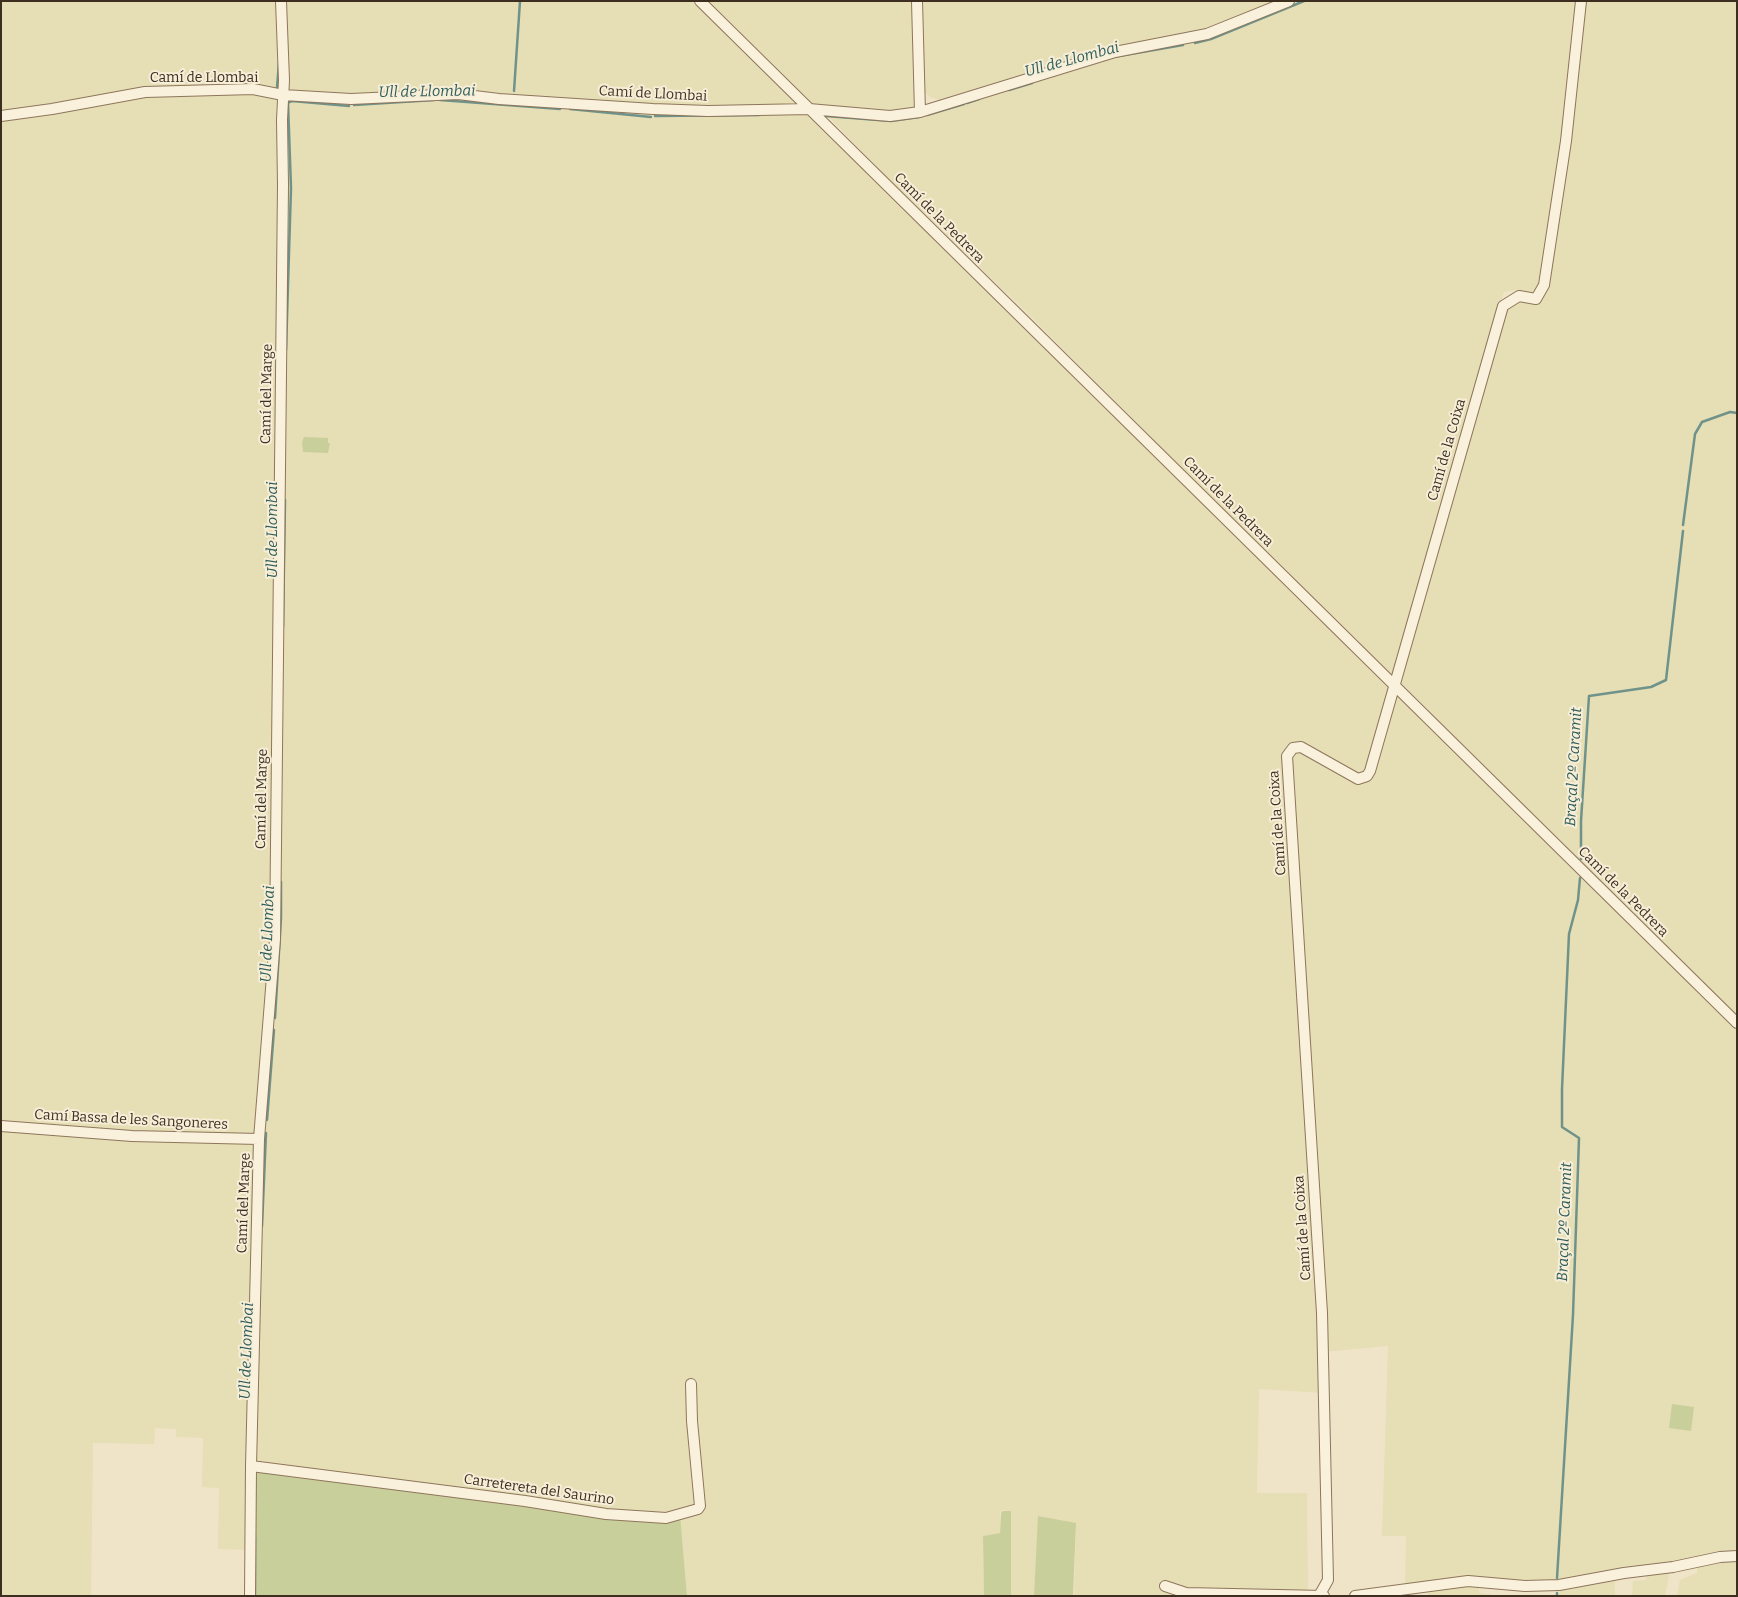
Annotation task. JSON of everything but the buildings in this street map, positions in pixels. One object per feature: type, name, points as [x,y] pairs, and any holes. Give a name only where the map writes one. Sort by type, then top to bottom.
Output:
[{"type":"street","name":"Camí del Marge","points":[[250,1596],[250,1466],[259,1140],[275,939],[283,95],[281,1]]},
{"type":"street","name":"Camí de la Pedrera","points":[[700,1],[1737,1023]]},
{"type":"street","points":[[917,1],[920,112]]},
{"type":"street","name":"Camí de Llombai","points":[[1,116],[145,92],[253,89],[283,95],[351,99],[458,94],[498,99],[653,109],[708,111],[809,109],[890,116],[920,112],[1063,66],[1115,52],[1207,34],[1290,1]]},
{"type":"street","name":"Camí de la Coixa","points":[[1319,1596],[1328,1580],[1322,1323],[1287,756],[1292,748],[1301,747],[1358,779],[1367,776],[1503,306],[1519,296],[1536,299],[1544,285],[1566,141],[1580,1]]},
{"type":"street","name":"Camí Bassa de les Sangoneres","points":[[1,1126],[132,1136],[259,1140]]},
{"type":"street","name":"Carretereta del Saurino","points":[[250,1466],[525,1501],[606,1514],[666,1518],[698,1509],[700,1506],[692,1421],[691,1384]]},
{"type":"street","points":[[1355,1596],[1468,1581],[1525,1586],[1559,1585],[1624,1573],[1673,1567],[1720,1557],[1737,1556]]},
{"type":"street","points":[[1165,1586],[1186,1593],[1324,1596]]},
{"type":"shaded area","points":[[1,1],[280,1],[283,93],[281,1],[699,1],[1393,686],[1369,771],[1365,776],[1358,778],[1302,746],[1292,748],[1286,757],[1322,1311],[1288,757],[1293,749],[1300,748],[1358,781],[1368,777],[1396,689],[1737,1024],[1737,1556],[1612,1573],[1555,1585],[1467,1581],[1479,1583],[1479,1593],[1490,1594],[1490,1596],[1428,1596],[1427,1583],[1405,1586],[1406,1536],[1382,1536],[1388,1346],[1323,1352],[1323,1393],[1259,1389],[1257,1493],[1307,1493],[1308,1595],[1074,1596],[1076,1524],[1039,1516],[1034,1596],[1011,1596],[1011,1512],[1003,1510],[1000,1513],[1000,1533],[983,1536],[984,1596],[687,1596],[680,1514],[655,1518],[636,1517],[251,1464],[260,1140],[276,939],[284,97],[352,100],[458,95],[499,100],[683,110],[499,99],[458,94],[351,99],[283,95],[253,89],[145,91],[56,109],[146,93],[253,90],[282,96],[274,939],[259,1139],[145,1136],[1,1125]]},
{"type":"shaded area","points":[[701,1],[916,1],[919,111],[890,115],[809,108]]},
{"type":"shaded area","points":[[921,1],[1277,1],[1205,30],[1085,55],[939,100],[930,97],[922,90]]},
{"type":"shaded area","points":[[1300,1],[1576,1],[1565,109],[1542,284],[1536,292],[1530,293],[1516,290],[1504,292],[1393,675],[1339,625],[1014,300],[889,180],[826,114],[889,119],[1118,55],[1176,45]]},
{"type":"shaded area","points":[[1583,1],[1737,1],[1737,1017],[1399,681],[1505,311],[1509,306],[1521,301],[1537,302]]},
{"type":"shaded area","points":[[1,1126],[258,1140],[249,1550],[218,1549],[219,1488],[202,1487],[203,1438],[176,1437],[176,1429],[155,1428],[154,1444],[93,1443],[91,1596],[1,1596]]},
{"type":"shaded area","points":[[1737,1556],[1737,1596],[1677,1596],[1680,1580],[1697,1573],[1697,1562]]},
{"type":"shaded area","points":[[1670,1570],[1665,1596],[1632,1596],[1633,1581],[1646,1580],[1647,1573]]},
{"type":"shaded area","points":[[1615,1575],[1615,1596],[1559,1596],[1560,1586]]},
{"type":"green space","points":[[304,437],[328,438],[328,443],[330,443],[328,453],[303,452],[302,442]]},
{"type":"green space","points":[[1672,1404],[1694,1407],[1691,1431],[1669,1428]]},
{"type":"green space","points":[[251,1466],[571,1510],[680,1514],[687,1596],[251,1596]]},
{"type":"green space","points":[[1003,1511],[1011,1511],[1011,1596],[984,1596],[983,1536],[1000,1533],[1001,1513]]},
{"type":"green space","points":[[1038,1516],[1076,1523],[1073,1596],[1034,1596]]},
{"type":"waterway","points":[[514,91],[520,1]]},
{"type":"waterway","name":"Ull de Llombai","points":[[1195,43],[1211,39],[1304,1]]},
{"type":"waterway","name":"Ull de Llombai","points":[[1113,57],[1183,45]]},
{"type":"waterway","points":[[279,63],[277,87],[280,91]]},
{"type":"waterway","name":"Ull de Llombai","points":[[1009,90],[1032,83]]},
{"type":"waterway","name":"Ull de Llombai","points":[[967,103],[979,99]]},
{"type":"waterway","name":"Ull de Llombai","points":[[354,105],[434,100]]},
{"type":"waterway","name":"Ull de Llombai","points":[[440,100],[560,109]]},
{"type":"waterway","name":"Ull de Llombai","points":[[286,350],[291,188],[288,103],[292,101],[349,106]]},
{"type":"waterway","name":"Ull de Llombai","points":[[927,115],[964,104]]},
{"type":"waterway","name":"Ull de Llombai","points":[[570,109],[651,117]]},
{"type":"waterway","name":"Ull de Llombai","points":[[655,116],[759,115]]},
{"type":"waterway","name":"Ull de Llombai","points":[[826,116],[891,121],[919,117]]},
{"type":"waterway","name":"Braçal 2º Caramit","points":[[1683,525],[1695,434],[1702,422],[1730,412],[1737,413]]},
{"type":"waterway","name":"Ull de Llombai","points":[[283,627],[285,500]]},
{"type":"waterway","name":"Braçal 2º Caramit","points":[[1581,859],[1581,821],[1589,696],[1651,687],[1666,680],[1683,531]]},
{"type":"waterway","name":"Braçal 2º Caramit","points":[[1557,1578],[1573,1315],[1579,1138],[1562,1127],[1562,1089],[1569,934],[1578,900],[1580,878]]},
{"type":"waterway","name":"Ull de Llombai","points":[[275,1018],[281,918],[281,882]]},
{"type":"waterway","name":"Ull de Llombai","points":[[267,1120],[274,1030]]},
{"type":"waterway","name":"Ull de Llombai","points":[[262,1226],[266,1133]]},
{"type":"waterway","name":"Ull de Llombai","points":[[255,1538],[255,1596]]}]
